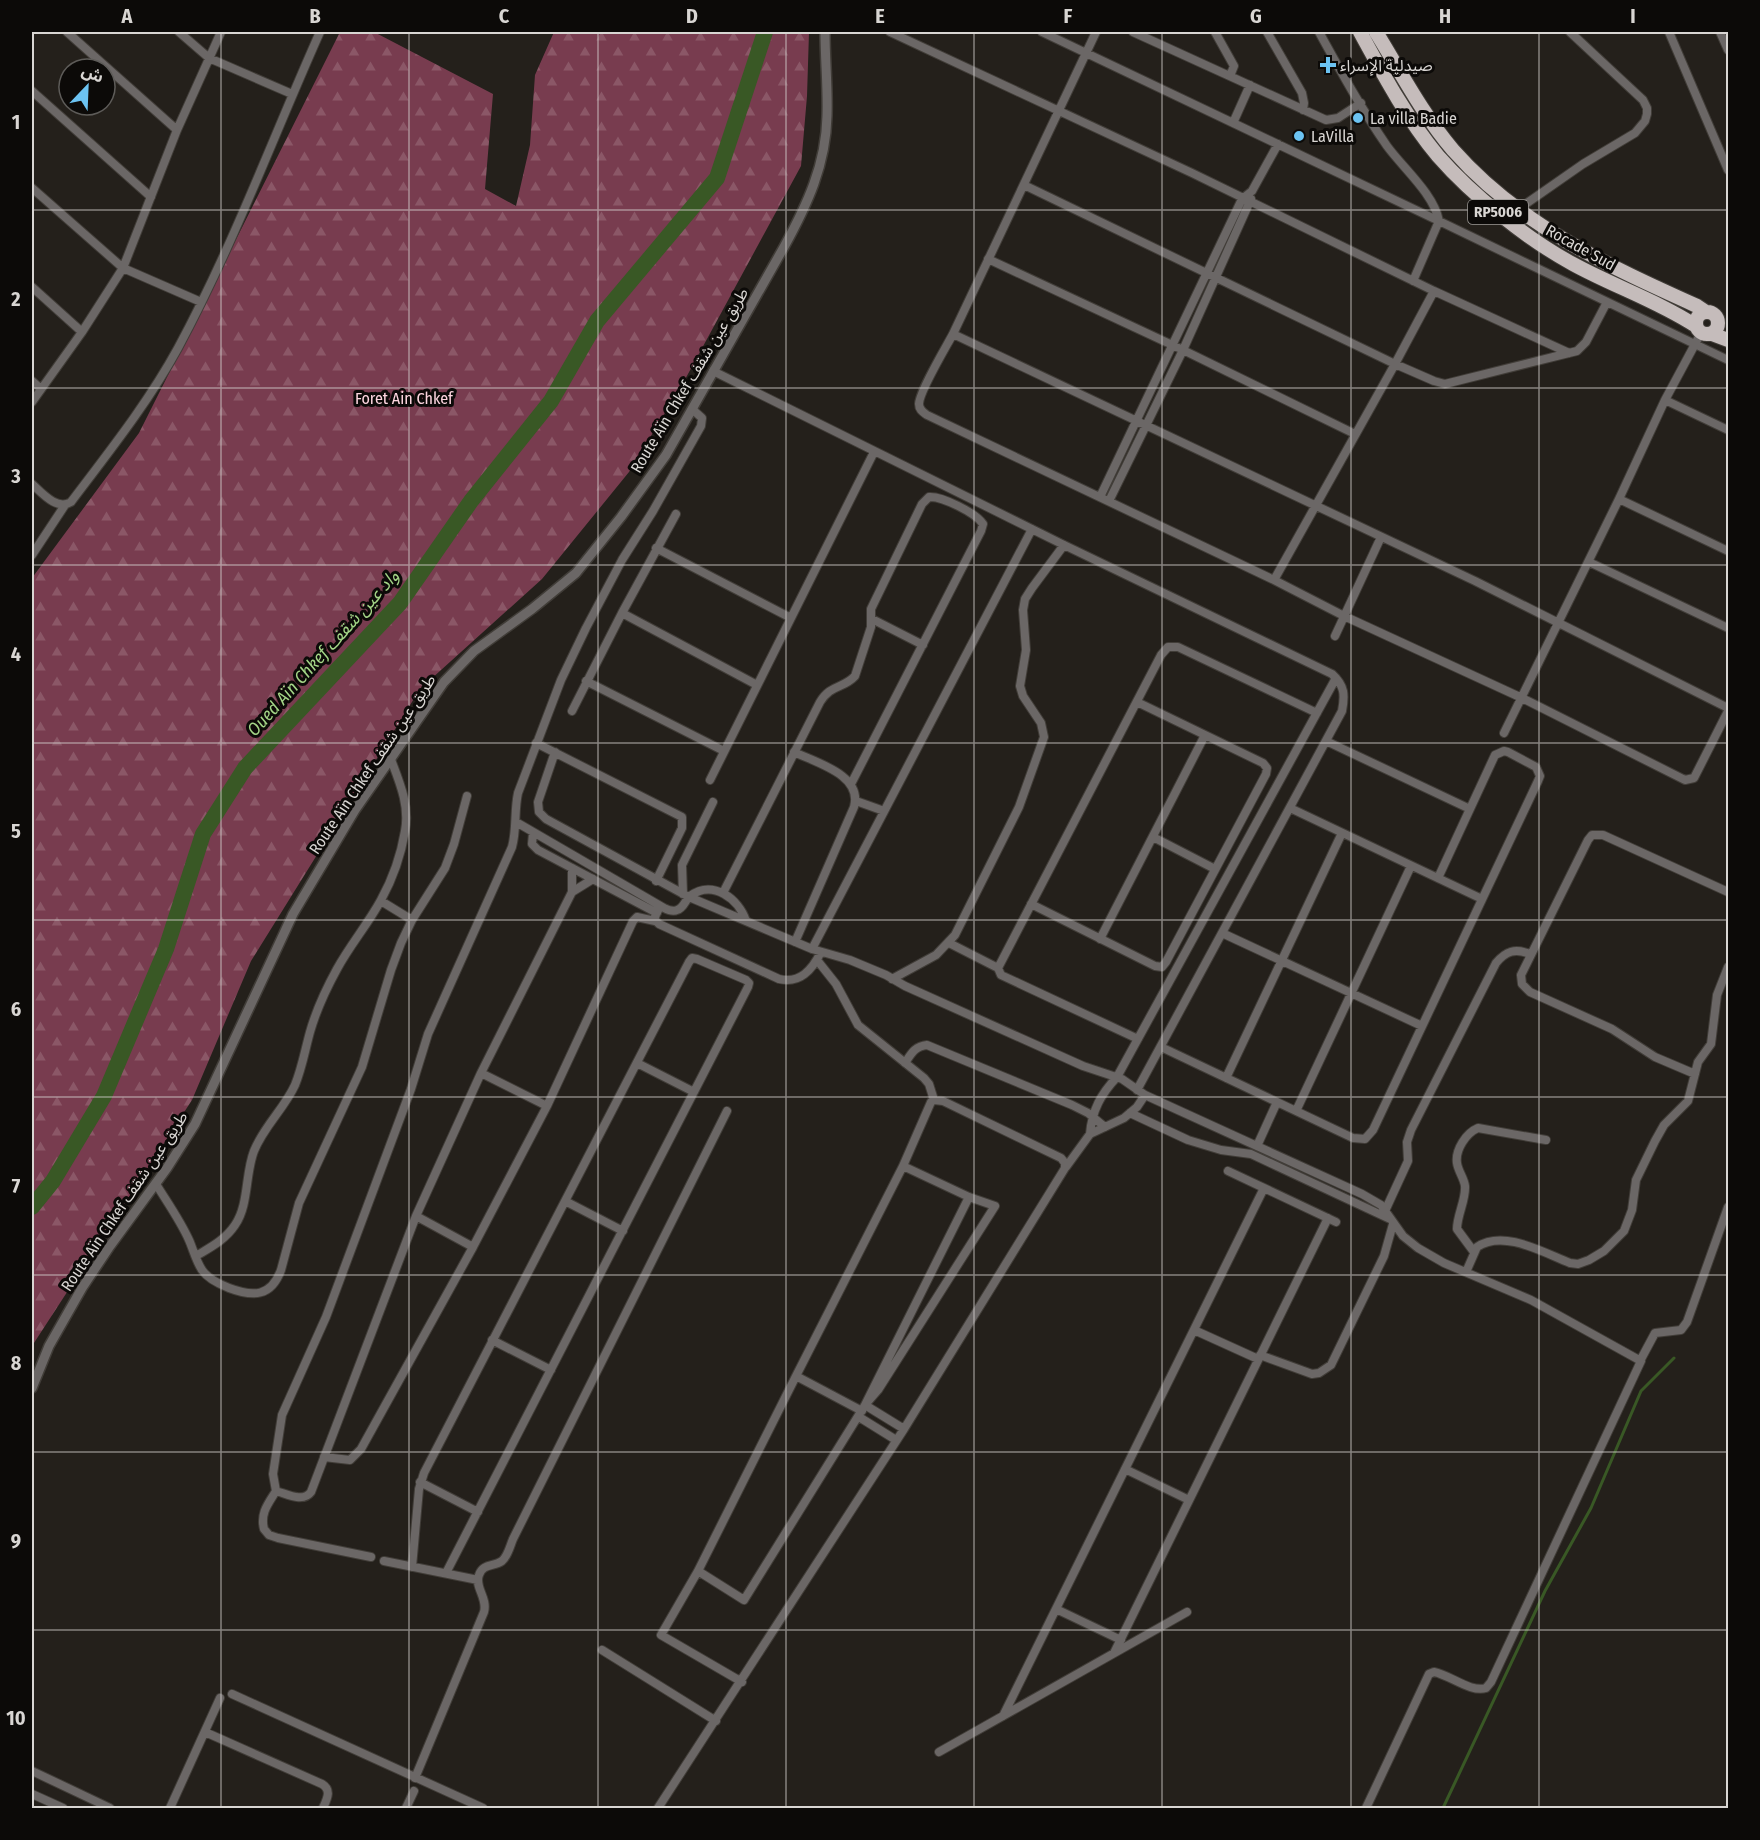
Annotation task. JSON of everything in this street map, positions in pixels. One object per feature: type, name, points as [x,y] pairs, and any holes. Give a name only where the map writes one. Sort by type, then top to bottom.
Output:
[{"type":"highway","name":"Rocade Sud","points":[[1360,32],[1385,76],[1437,155],[1462,181],[1520,230],[1552,252],[1701,334],[1728,340]]},
{"type":"highway","name":"Rocade Sud","points":[[1376,32],[1415,97],[1453,149],[1476,174],[1517,210],[1567,243],[1723,321],[1717,328],[1701,334]]},
{"type":"highway","points":[[1701,334],[1698,315],[1706,312]]},
{"type":"street","points":[[67,32],[177,130]]},
{"type":"street","points":[[179,32],[208,58],[292,94]]},
{"type":"street","points":[[32,402],[82,332],[123,268],[177,130],[221,32]]},
{"type":"street","points":[[32,484],[59,505],[71,502],[159,379],[201,302],[240,221],[320,32]]},
{"type":"street","name":"Route Aïn Chkef طريق عين شقف","points":[[32,1388],[50,1346],[82,1288],[185,1141],[206,1102],[303,895],[390,757],[434,694],[474,651],[532,609],[576,573],[666,454],[692,410],[789,239],[818,178],[824,150],[827,115],[825,32]]},
{"type":"street","points":[[890,32],[1569,353]]},
{"type":"street","points":[[1042,32],[1184,97],[1233,123],[1607,302],[1655,323],[1701,334],[1728,360]]},
{"type":"street","points":[[953,334],[1381,537],[1728,709],[1694,778],[1685,780],[1522,698],[1344,616],[1274,580],[921,411],[920,400],[1096,32]]},
{"type":"street","points":[[1133,32],[1144,34],[1326,120],[1338,118],[1361,103]]},
{"type":"street","points":[[1215,32],[1234,66],[1230,76]]},
{"type":"street","points":[[1267,32],[1302,93],[1303,110]]},
{"type":"street","points":[[1319,32],[1386,144],[1434,206],[1439,220],[1413,281]]},
{"type":"street","points":[[1517,210],[1575,170],[1635,133],[1645,121],[1647,108],[1643,100],[1570,32]]},
{"type":"street","points":[[1669,32],[1728,170]]},
{"type":"street","points":[[1720,32],[1728,50]]},
{"type":"street","points":[[1233,123],[1250,85]]},
{"type":"street","points":[[32,91],[151,197]]},
{"type":"street","points":[[1100,497],[1242,200],[1252,190],[1278,144]]},
{"type":"street","points":[[1024,184],[1395,364],[1445,384],[1569,353],[1583,346],[1607,302]]},
{"type":"street","points":[[32,188],[123,268],[201,302]]},
{"type":"street","points":[[1109,501],[1147,426],[1251,204],[1252,190]]},
{"type":"street","points":[[988,259],[1355,434]]},
{"type":"street","points":[[32,287],[82,332]]},
{"type":"street","points":[[1274,580],[1434,291]]},
{"type":"street","points":[[1504,733],[1589,562],[1665,400],[1701,334]]},
{"type":"street","points":[[713,371],[874,452],[1332,674],[1341,682],[1345,699],[1342,711],[1137,1090]]},
{"type":"street","points":[[32,381],[40,389]]},
{"type":"street","points":[[1665,400],[1728,430]]},
{"type":"street","points":[[371,1557],[269,1535],[264,1529],[263,1517],[267,1502],[276,1491],[273,1474],[282,1415],[326,1317],[411,1089],[428,1034],[512,847],[518,793],[561,680],[622,560],[653,511],[701,426],[702,418],[692,410]]},
{"type":"street","points":[[710,780],[874,452]]},
{"type":"street","points":[[959,507],[965,495]]},
{"type":"street","points":[[723,893],[824,694],[829,689],[850,681],[855,676],[872,619],[871,609],[925,499],[933,496],[959,507],[980,519],[983,524],[851,784]]},
{"type":"street","points":[[1619,499],[1728,551]]},
{"type":"street","points":[[32,555],[65,505]]},
{"type":"street","points":[[572,711],[656,548],[676,514]]},
{"type":"street","points":[[812,949],[1032,529]]},
{"type":"street","points":[[1335,636],[1381,537]]},
{"type":"street","points":[[892,979],[936,956],[949,943],[965,919],[1014,817],[1044,737],[1041,723],[1023,696],[1020,686],[1026,650],[1023,610],[1025,599],[1064,545]]},
{"type":"street","points":[[656,548],[791,618]]},
{"type":"street","points":[[1589,562],[1728,628]]},
{"type":"street","points":[[622,613],[757,685]]},
{"type":"street","points":[[872,619],[923,645]]},
{"type":"street","points":[[998,968],[1164,651],[1173,646],[1317,713]]},
{"type":"street","points":[[1090,1134],[1092,1116],[1102,1095],[1117,1077],[1336,678]]},
{"type":"street","points":[[586,681],[724,751]]},
{"type":"street","points":[[1031,904],[1161,967],[1166,962],[1215,869],[1267,768],[1263,763],[1137,702]]},
{"type":"street","points":[[1100,939],[1205,735]]},
{"type":"street","points":[[1326,741],[1470,809]]},
{"type":"street","points":[[536,743],[682,817],[682,828],[656,881]]},
{"type":"street","points":[[555,752],[538,802],[542,815],[656,881],[812,949],[819,956],[836,984],[858,1025],[929,1084],[934,1100]]},
{"type":"street","points":[[794,752],[842,776],[851,784],[856,795],[856,801],[795,942]]},
{"type":"street","points":[[1161,1047],[1353,1138],[1365,1139],[1373,1130],[1538,781],[1539,771],[1536,767],[1508,752],[1498,753],[1492,760],[1438,878]]},
{"type":"street","points":[[196,1256],[219,1243],[235,1226],[241,1213],[249,1165],[254,1150],[291,1095],[313,1022],[326,991],[352,943],[381,901],[399,857],[406,830],[407,809],[390,757]]},
{"type":"street","points":[[156,1184],[176,1216],[202,1269],[210,1279],[240,1292],[262,1292],[272,1287],[278,1280],[299,1203],[362,1067],[391,970],[412,920],[445,868],[467,796]]},
{"type":"street","points":[[856,801],[884,811]]},
{"type":"street","points":[[324,1456],[350,1460],[362,1449],[473,1247],[546,1106],[633,921],[637,917],[681,909],[686,895],[682,865],[713,802]]},
{"type":"street","points":[[1290,808],[1482,899]]},
{"type":"street","points":[[516,822],[726,955],[786,981],[799,979],[819,956]]},
{"type":"street","points":[[533,833],[534,847],[657,913]]},
{"type":"street","points":[[1226,1078],[1342,833]]},
{"type":"street","points":[[1695,1074],[1655,1057],[1612,1029],[1526,988],[1522,984],[1521,975],[1588,840],[1597,834],[1728,892]]},
{"type":"street","points":[[1153,837],[1215,869]]},
{"type":"street","points":[[1296,1111],[1412,866]]},
{"type":"street","points":[[276,1491],[304,1498],[309,1496],[416,1216],[481,1073],[572,892],[572,868]]},
{"type":"street","points":[[572,892],[592,879]]},
{"type":"street","points":[[686,895],[709,890],[723,893],[737,902],[746,921]]},
{"type":"street","points":[[381,901],[412,920]]},
{"type":"street","points":[[1222,933],[1422,1026]]},
{"type":"street","points":[[949,943],[998,968],[1002,975],[1138,1039]]},
{"type":"street","points":[[1385,1210],[1408,1161],[1407,1142],[1411,1130],[1496,963],[1510,951],[1523,951],[1530,954]]},
{"type":"street","points":[[720,969],[726,955]]},
{"type":"street","points":[[819,956],[850,960],[1083,1066],[1117,1077],[1145,1095],[1372,1199],[1385,1210],[1403,1236],[1419,1248],[1466,1272],[1531,1300],[1640,1360]]},
{"type":"street","points":[[412,1567],[420,1482],[690,960],[698,959],[746,980],[749,985],[446,1573]]},
{"type":"street","points":[[1466,1272],[1473,1252],[1482,1244],[1491,1241],[1523,1244],[1578,1264],[1604,1251],[1619,1239],[1628,1222],[1640,1170],[1664,1125],[1688,1101],[1698,1062],[1711,1044],[1717,994],[1728,967]]},
{"type":"street","points":[[905,1064],[913,1051],[920,1045],[927,1045],[1072,1105],[1092,1116],[1105,1127]]},
{"type":"street","points":[[636,1063],[694,1092]]},
{"type":"street","points":[[481,1073],[546,1106]]},
{"type":"street","points":[[658,1809],[904,1429],[1065,1168],[1090,1134],[1130,1113],[1145,1095]]},
{"type":"street","points":[[742,1682],[661,1635],[698,1571],[903,1166],[934,1100]]},
{"type":"street","points":[[934,1100],[943,1101],[1061,1158],[1065,1163],[1065,1168]]},
{"type":"street","points":[[1257,1146],[1277,1102]]},
{"type":"street","points":[[415,1778],[484,1612],[485,1602],[478,1580],[482,1569],[501,1562],[507,1555],[728,1111]]},
{"type":"street","points":[[1130,1113],[1188,1140],[1221,1150],[1251,1154],[1392,1221]]},
{"type":"street","points":[[1473,1252],[1457,1229],[1465,1186],[1457,1164],[1461,1144],[1478,1128],[1546,1140]]},
{"type":"street","points":[[698,1571],[744,1600],[862,1411],[878,1390],[995,1206],[969,1197],[903,1166]]},
{"type":"street","points":[[1114,1653],[1259,1357],[1332,1220],[1228,1171]]},
{"type":"street","points":[[1003,1716],[1264,1188]]},
{"type":"street","points":[[862,1411],[969,1197]]},
{"type":"street","points":[[565,1201],[622,1231]]},
{"type":"street","points":[[1366,1809],[1429,1674],[1434,1672],[1442,1674],[1478,1690],[1486,1688],[1491,1682],[1640,1360],[1655,1333],[1681,1330],[1688,1322],[1728,1207]]},
{"type":"street","points":[[416,1216],[473,1247]]},
{"type":"street","points":[[1194,1330],[1259,1357],[1312,1374],[1319,1373],[1331,1365],[1384,1256],[1392,1221]]},
{"type":"street","points":[[492,1340],[551,1370]]},
{"type":"street","points":[[796,1377],[862,1411],[904,1429]]},
{"type":"street","points":[[862,1411],[896,1440]]},
{"type":"street","points":[[1125,1469],[1189,1500]]},
{"type":"street","points":[[420,1482],[478,1512]]},
{"type":"street","points":[[384,1561],[478,1580]]},
{"type":"street","points":[[1056,1610],[1120,1640]]},
{"type":"street","points":[[939,1752],[1187,1612]]},
{"type":"street","points":[[602,1650],[716,1721]]},
{"type":"street","points":[[232,1694],[483,1809]]},
{"type":"street","points":[[170,1809],[220,1698]]},
{"type":"street","points":[[205,1732],[327,1787],[327,1798],[323,1809]]},
{"type":"street","points":[[32,1771],[110,1809]]},
{"type":"street","points":[[406,1809],[414,1791]]},
{"type":"street","points":[[32,1794],[63,1809]]},
{"type":"green space","name":"Foret Ain Chkef","points":[[340,32],[374,32],[493,94],[485,189],[516,206],[530,145],[535,75],[554,32],[809,32],[807,96],[801,166],[682,385],[629,472],[542,579],[420,689],[251,961],[192,1100],[32,1346],[32,578],[139,433]]},
{"type":"waterway","name":"Oued Aïn Chkef واد عين شقف","points":[[32,1207],[53,1181],[104,1096],[166,949],[203,834],[245,768],[400,603],[471,501],[551,401],[597,321],[717,178],[765,32]]},
{"type":"waterway","points":[[1443,1808],[1545,1591],[1591,1508],[1641,1391],[1674,1358]]},
{"type":"place","name":"صيدلية الإسراء","points":[[1328,65]]},
{"type":"place","name":"La villa Badie","points":[[1358,118]]},
{"type":"place","name":"LaVilla","points":[[1299,136]]}]
